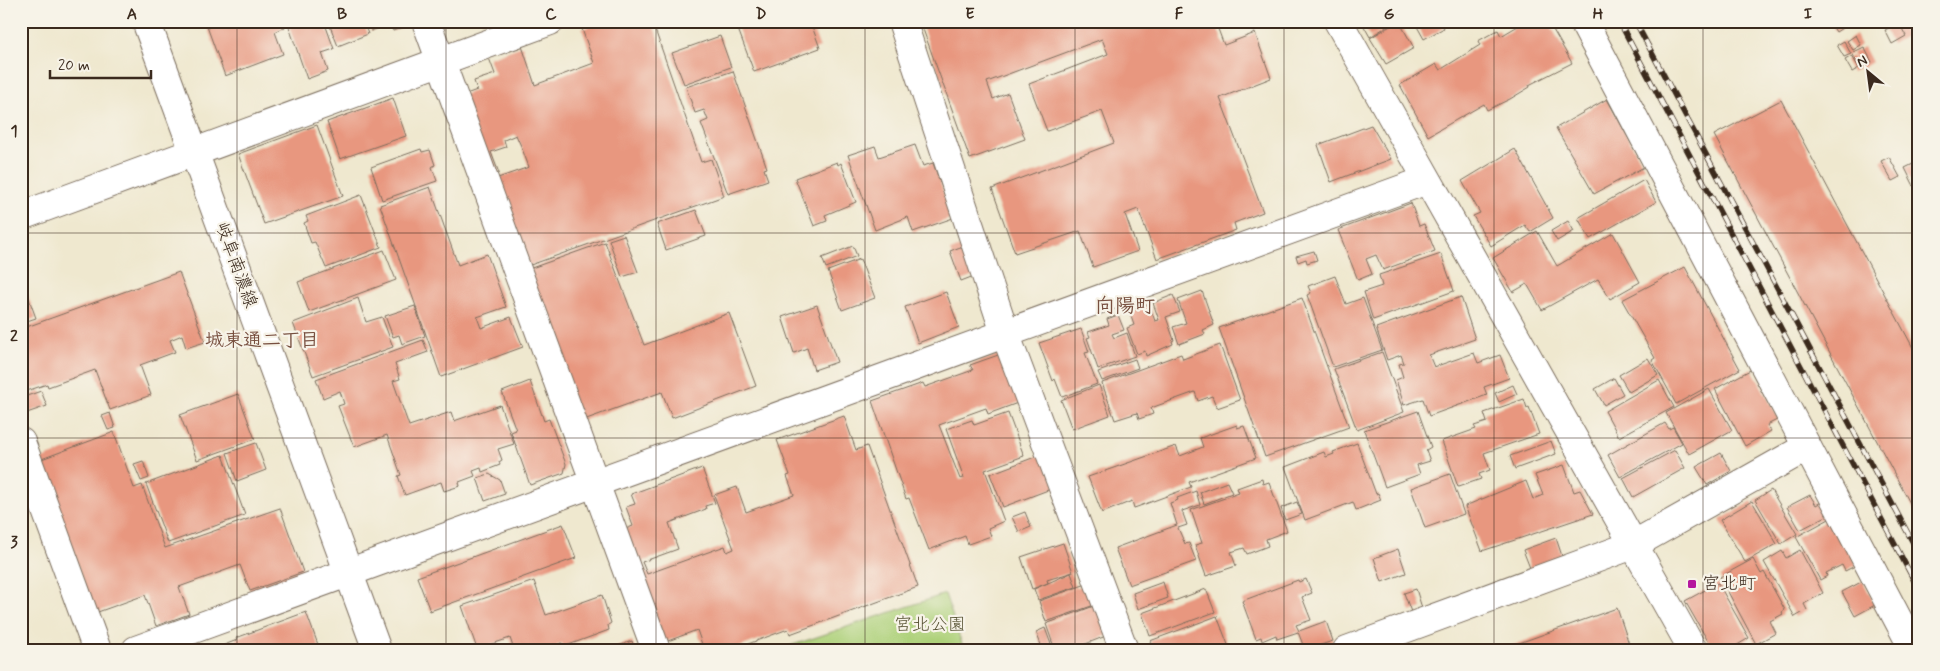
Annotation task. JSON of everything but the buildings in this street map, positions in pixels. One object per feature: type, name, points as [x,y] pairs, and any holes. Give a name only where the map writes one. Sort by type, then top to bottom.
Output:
[{"type":"street","name":"岐阜南濃線","points":[[146,21],[377,650]]},
{"type":"street","points":[[426,21],[656,650]]},
{"type":"street","points":[[21,216],[550,21]]},
{"type":"street","points":[[902,21],[1005,333],[1124,650]]},
{"type":"street","points":[[1338,21],[1693,650]]},
{"type":"street","points":[[1583,21],[1914,650]]},
{"type":"street","points":[[136,650],[1427,180]]},
{"type":"street","points":[[21,442],[97,650]]},
{"type":"street","points":[[1347,650],[1633,545],[1807,447]]},
{"type":"green space","name":"宮北公園","points":[[945,594],[964,650],[778,650]]},
{"type":"railway","points":[[1619,21],[1919,590]]},
{"type":"railway","points":[[1635,21],[1919,554]]},
{"type":"place","name":"宮北町","points":[[1692,584]]},
{"type":"district","name":"向陽町","points":[[1125,306]]},
{"type":"district","name":"城東通二丁目","points":[[262,340]]}]
